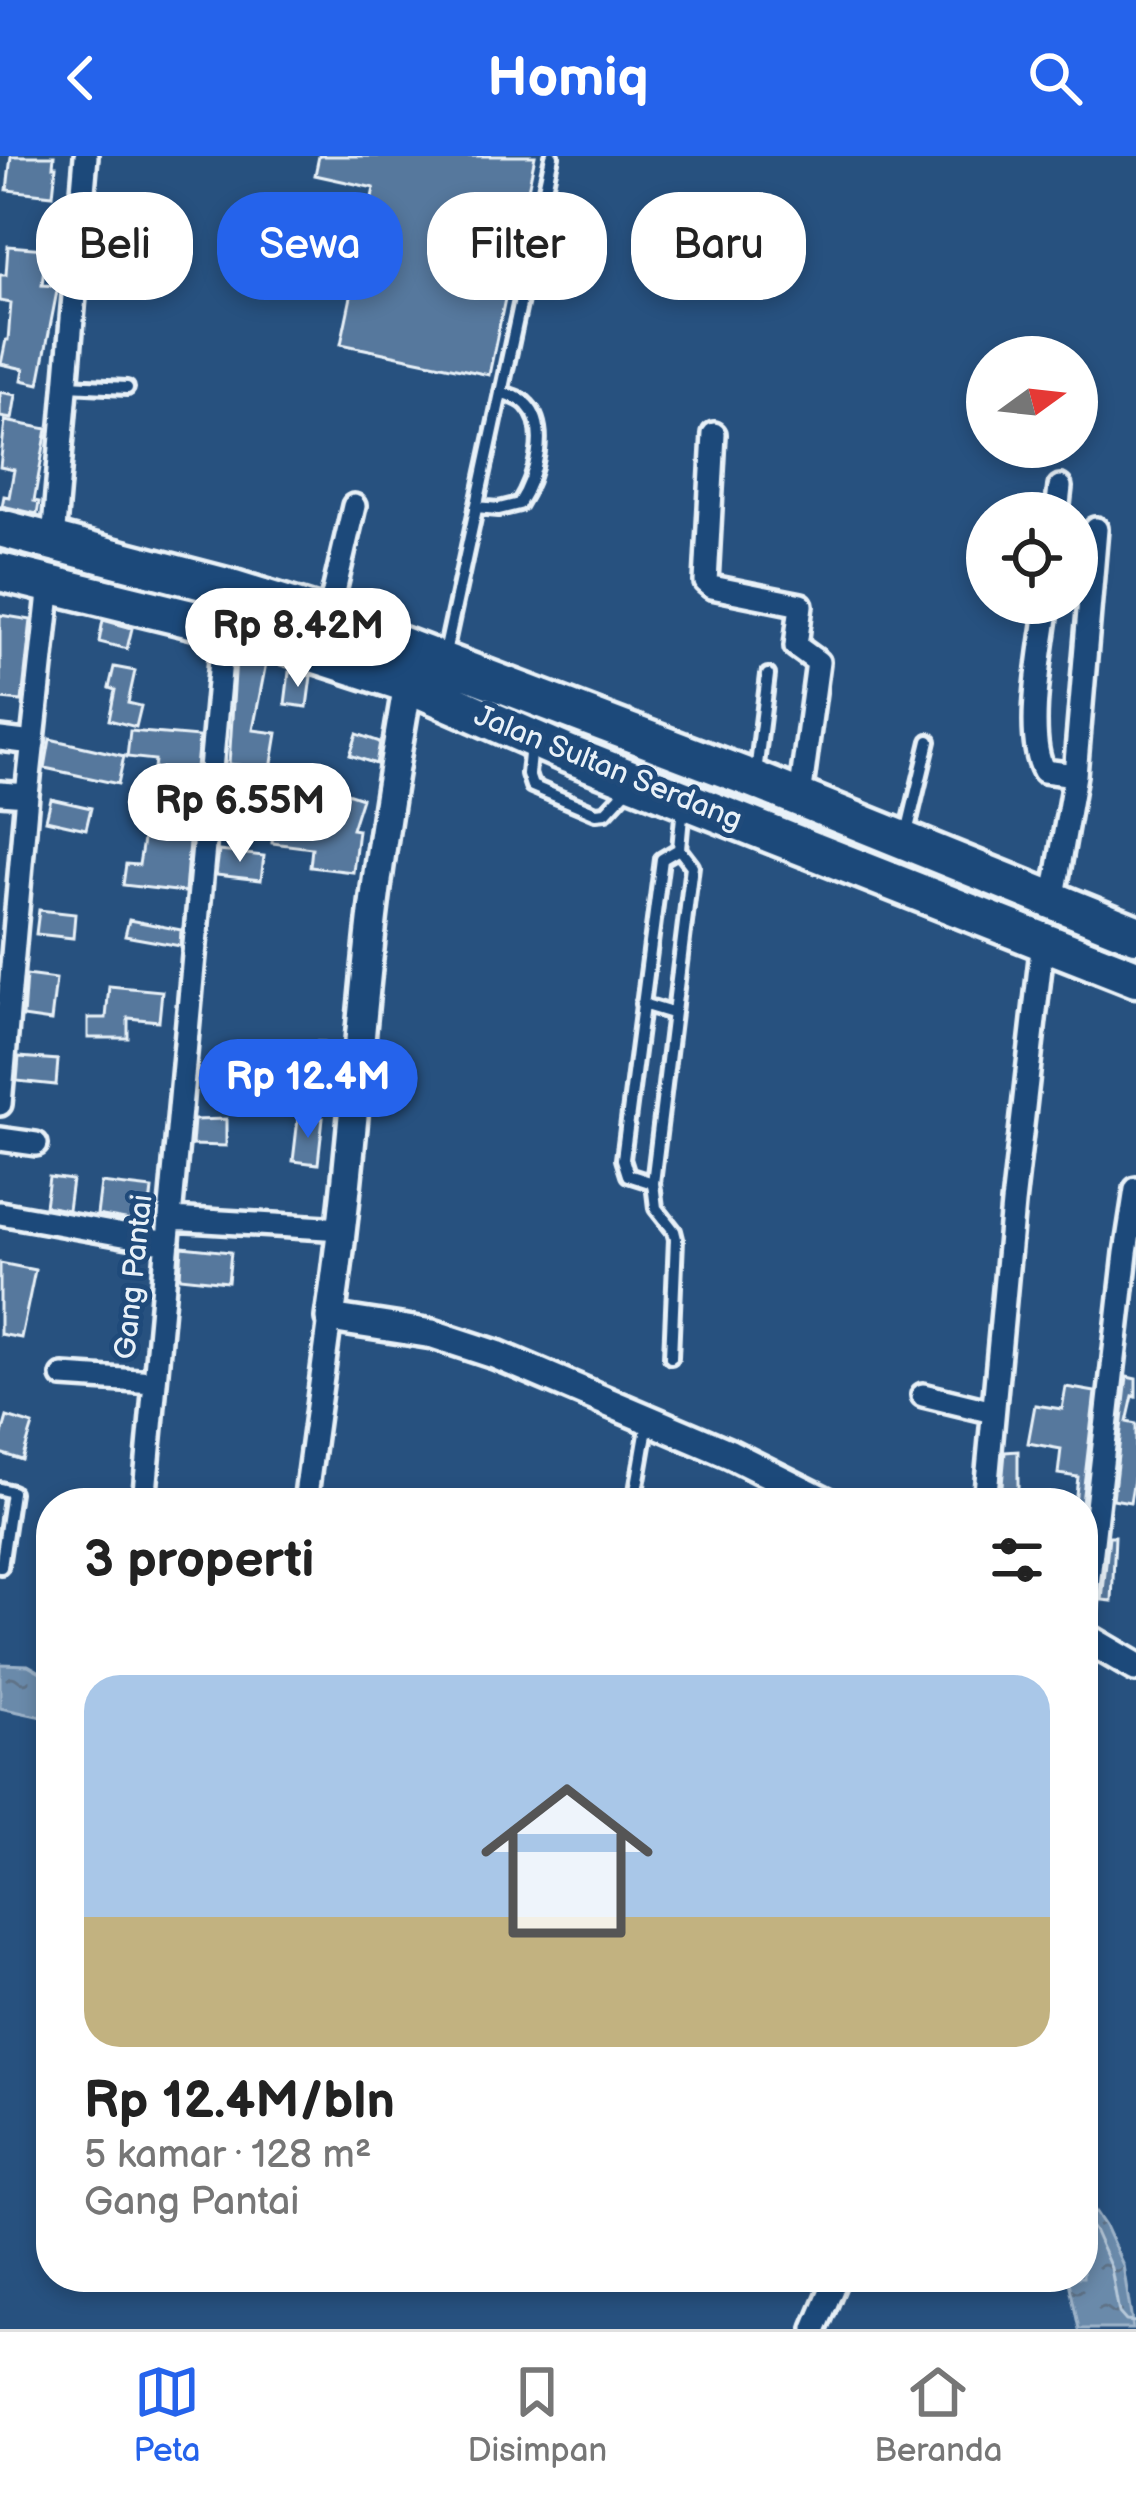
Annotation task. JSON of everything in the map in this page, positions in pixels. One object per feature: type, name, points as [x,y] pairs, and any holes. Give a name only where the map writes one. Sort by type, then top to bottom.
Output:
[{"type":"highway","name":"Jalan Sultan Serdang","points":[[0,528],[328,618],[755,779],[1136,934]]},
{"type":"highway","name":"Jalan Sultan Serdang","points":[[0,572],[294,646],[408,684],[684,800],[1136,978]]},
{"type":"street","points":[[53,541],[86,156]]},
{"type":"street","points":[[714,434],[706,582],[799,603],[796,646],[818,662],[800,797]]},
{"type":"street","points":[[1059,492],[1060,487]]},
{"type":"street","points":[[328,618],[354,506]]},
{"type":"street","points":[[0,1104],[6,964],[50,584]]},
{"type":"street","points":[[1046,624],[1035,721],[1036,757],[1044,771],[1075,775]]},
{"type":"street","points":[[1053,902],[1075,775],[1088,624]]},
{"type":"street","name":"Gang Pantai","points":[[144,1488],[224,627]]},
{"type":"street","points":[[307,1488],[343,1229],[369,946],[408,684]]},
{"type":"street","points":[[0,740],[33,743]]},
{"type":"street","points":[[0,794],[27,795]]},
{"type":"street","points":[[986,1488],[1043,941]]},
{"type":"street","points":[[0,1139],[36,1144]]},
{"type":"street","points":[[1098,1500],[1136,1189]]},
{"type":"street","points":[[0,1213],[168,1243]]},
{"type":"street","points":[[171,1220],[343,1229]]},
{"type":"street","points":[[330,1318],[463,1343],[730,1454],[798,1488]]},
{"type":"street","points":[[63,1376],[154,1382]]},
{"type":"street","points":[[923,1396],[993,1412]]},
{"type":"street","points":[[1098,1643],[1136,1667]]},
{"type":"street","points":[[815,2329],[831,2292]]},
{"type":"lane","points":[[443,662],[551,156]]},
{"type":"lane","points":[[65,385],[127,388]]},
{"type":"lane","points":[[476,507],[519,504],[540,441],[530,408],[501,392]]},
{"type":"lane","points":[[755,779],[769,675]]},
{"type":"lane","points":[[905,841],[928,741]]},
{"type":"lane","points":[[670,1357],[676,1239],[656,1208],[653,1183],[692,866],[679,849],[684,800]]},
{"type":"lane","points":[[653,1183],[628,1175],[623,1159],[662,859],[679,849]]},
{"type":"lane","points":[[642,1004],[673,1013]]},
{"type":"lane","points":[[636,1488],[648,1419]]},
{"type":"lane","points":[[0,1489],[12,1492],[1,1567]]},
{"type":"water","points":[[0,1664],[36,1670],[36,1716],[0,1708]]},
{"type":"water","points":[[1098,2216],[1123,2265],[1133,2329],[1079,2329],[1071,2292],[1098,2292]]},
{"type":"building","points":[[11,156],[54,156],[53,192],[7,190]]},
{"type":"building","points":[[319,156],[535,156],[527,192],[427,192],[427,300],[505,300],[489,375],[341,344],[350,300],[403,300],[403,192],[373,192],[374,188],[315,175]]},
{"type":"building","points":[[8,246],[36,248],[36,300],[55,300],[39,384],[22,380],[24,369],[1,364],[11,303],[0,301],[0,275],[6,275]]},
{"type":"building","points":[[0,392],[16,395],[12,419],[0,417]]},
{"type":"building","points":[[5,421],[47,429],[34,501],[39,502],[37,514],[2,506],[4,496],[9,497],[14,470],[0,467]]},
{"type":"building","points":[[0,615],[31,620],[22,701],[0,699]]},
{"type":"building","points":[[103,620],[132,628],[127,649],[99,642]]},
{"type":"building","points":[[236,658],[266,663],[253,730],[277,733],[271,769],[229,764]]},
{"type":"building","points":[[114,667],[135,671],[128,703],[141,706],[136,727],[109,720]]},
{"type":"building","points":[[289,672],[311,676],[307,707],[285,704]]},
{"type":"building","points":[[130,731],[199,737],[193,799],[151,794],[155,760],[127,757]]},
{"type":"building","points":[[357,734],[380,742],[376,764],[350,755]]},
{"type":"building","points":[[50,739],[124,756],[118,784],[45,768]]},
{"type":"building","points":[[283,781],[326,786],[362,798],[352,829],[358,830],[353,872],[310,867],[312,848],[272,843],[273,828],[222,823],[225,793],[280,799]]},
{"type":"building","points":[[51,799],[91,808],[86,829],[46,820]]},
{"type":"building","points":[[146,821],[190,829],[185,892],[123,885],[126,864],[139,865]]},
{"type":"building","points":[[219,851],[264,856],[261,880],[216,875]]},
{"type":"building","points":[[39,910],[75,914],[73,938],[36,934]]},
{"type":"building","points":[[129,920],[181,930],[180,946],[125,936]]},
{"type":"building","points":[[26,975],[56,979],[51,1021],[23,1017]]},
{"type":"building","points":[[109,986],[162,991],[159,1021],[128,1018],[128,1038],[88,1038],[88,1018],[106,1018]]},
{"type":"building","points":[[274,1041],[324,1042],[323,1105],[291,1101],[292,1068],[273,1067]]},
{"type":"building","points":[[19,1057],[58,1060],[56,1085],[17,1081]]},
{"type":"building","points":[[225,1065],[246,1067],[242,1095],[222,1093]]},
{"type":"building","points":[[323,1118],[318,1164],[293,1161],[298,1119]]},
{"type":"building","points":[[226,1119],[226,1146],[192,1145],[194,1120]]},
{"type":"building","points":[[49,1177],[72,1180],[68,1210],[45,1206]]},
{"type":"building","points":[[101,1183],[152,1189],[148,1224],[97,1215]]},
{"type":"building","points":[[182,1247],[231,1252],[228,1282],[180,1277]]},
{"type":"building","points":[[0,1263],[35,1270],[21,1338],[0,1334]]},
{"type":"building","points":[[1127,1377],[1136,1379],[1136,1397],[1127,1422],[1136,1424],[1130,1502],[1113,1499]]},
{"type":"building","points":[[1066,1387],[1095,1392],[1084,1488],[1077,1488],[1078,1477],[1058,1474],[1061,1449],[1028,1443],[1035,1405],[1062,1409]]},
{"type":"building","points":[[7,1417],[33,1425],[22,1460],[0,1453]]},
{"type":"building","points":[[1018,1451],[1018,1488],[1002,1488],[1005,1452]]},
{"type":"building","points":[[1109,1536],[1115,1536],[1112,1601],[1102,1600]]}]
